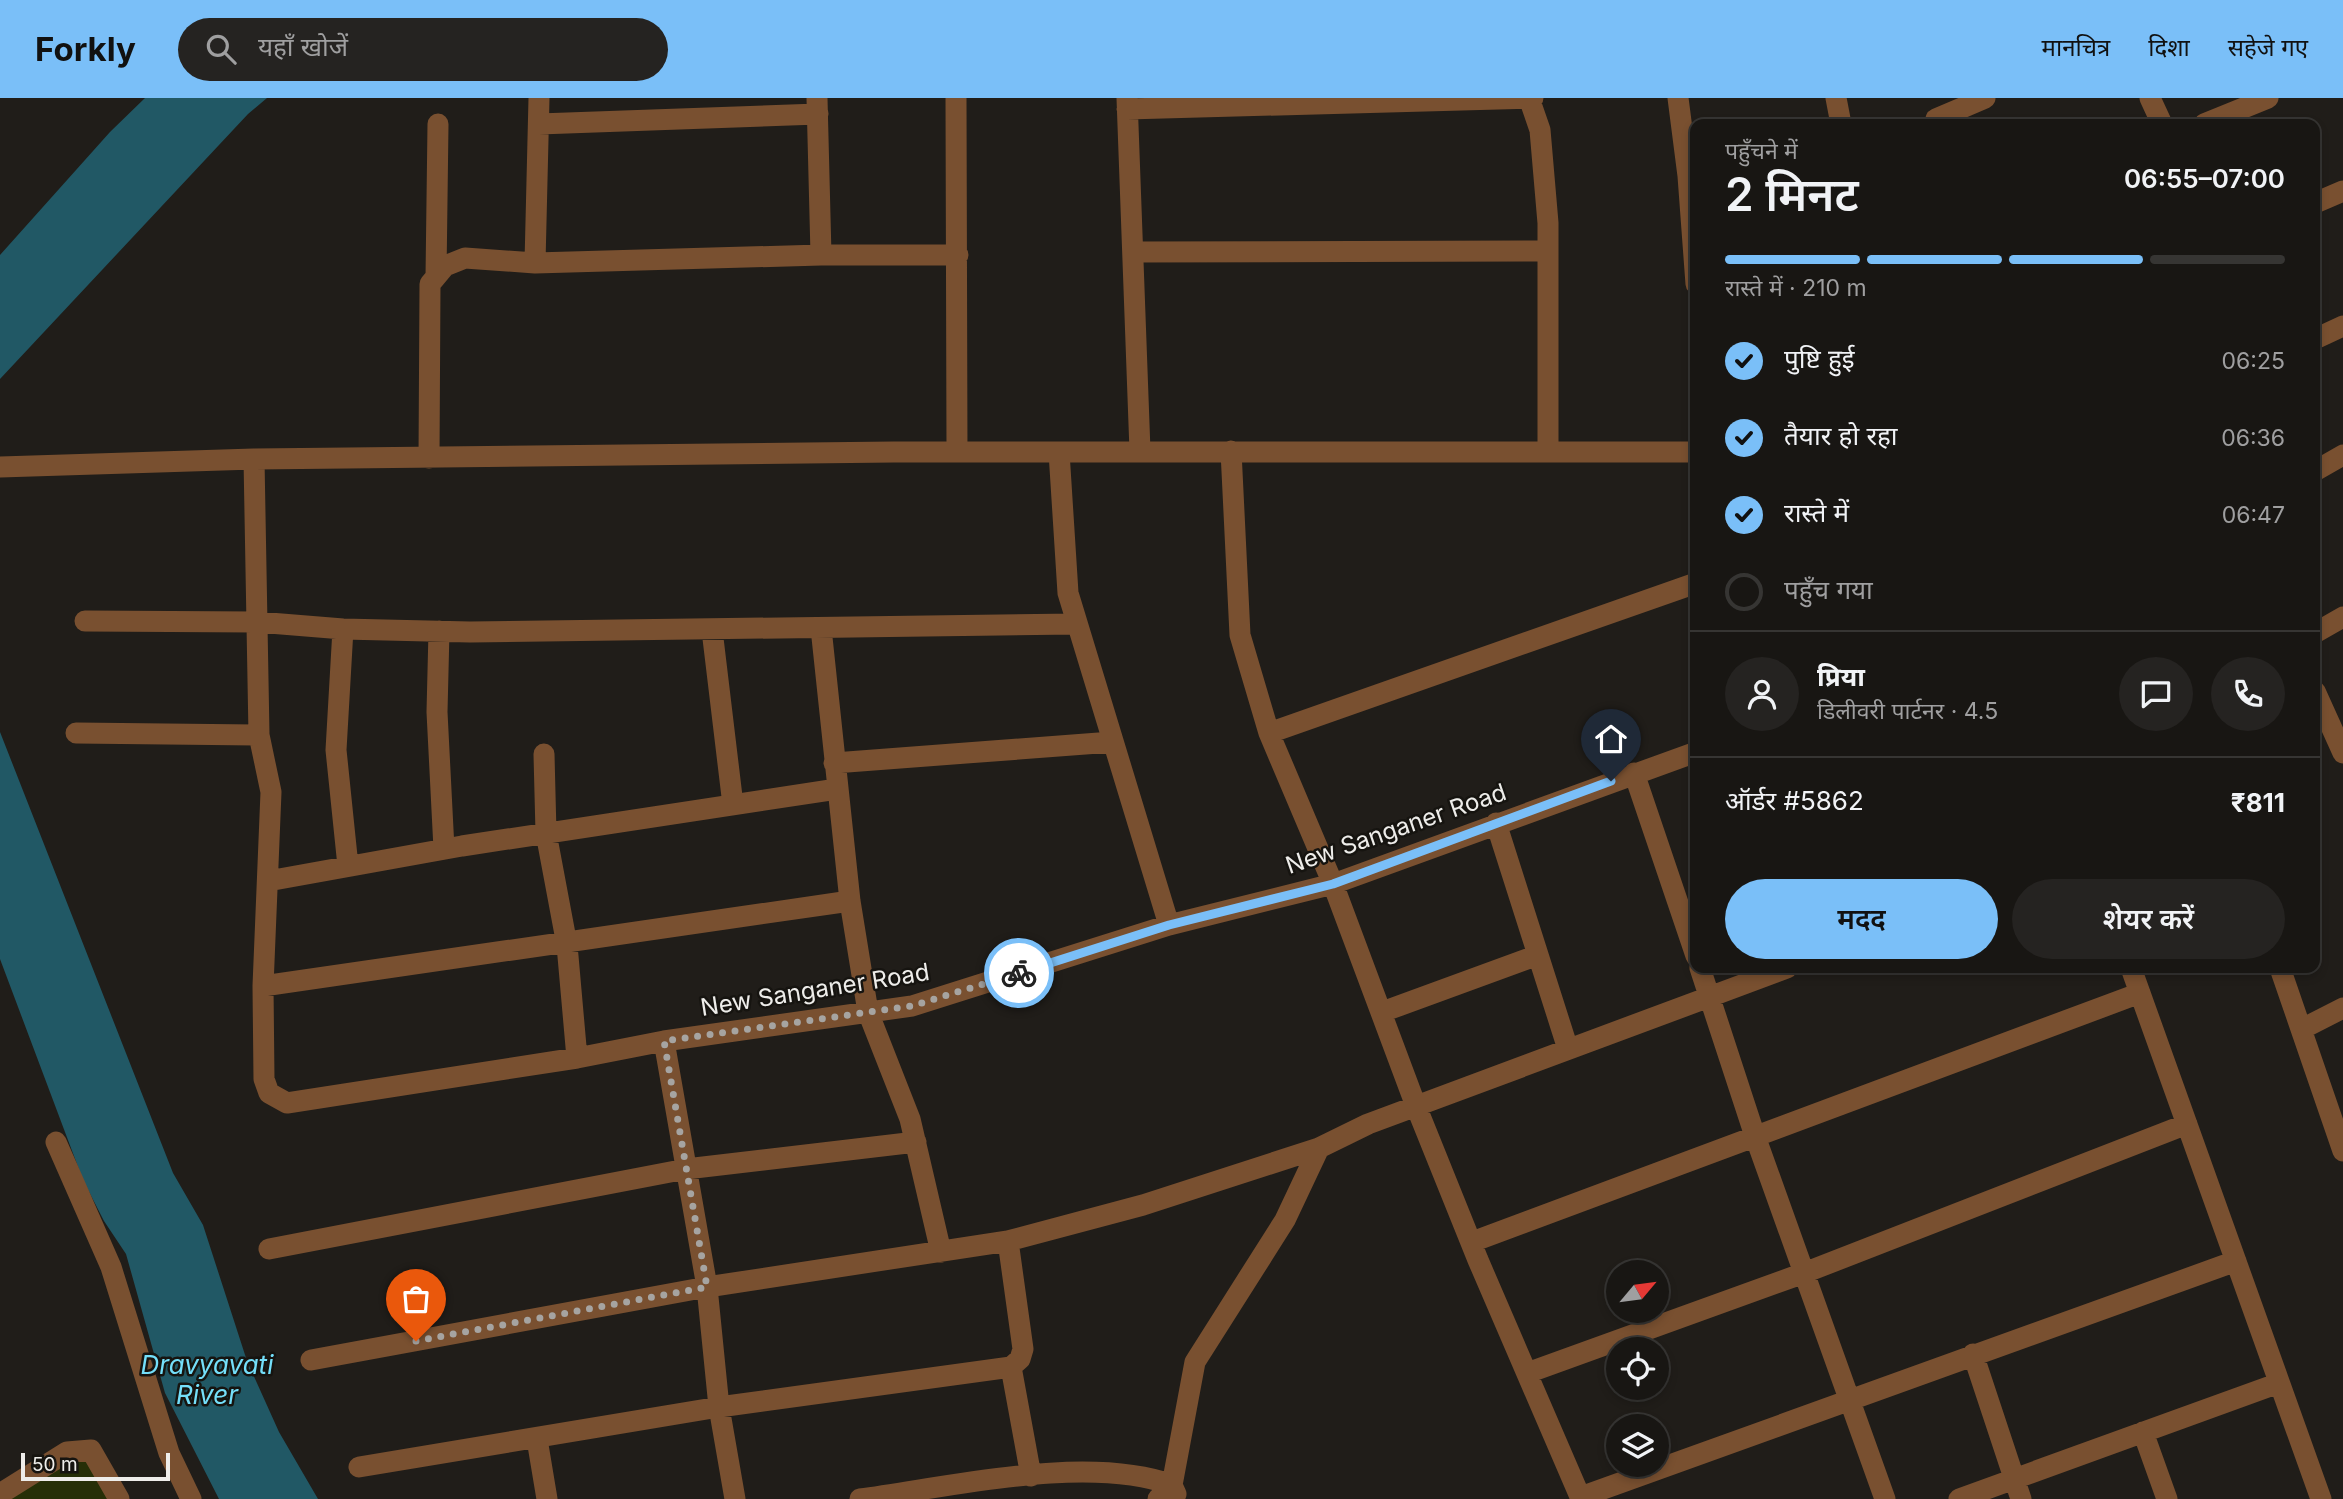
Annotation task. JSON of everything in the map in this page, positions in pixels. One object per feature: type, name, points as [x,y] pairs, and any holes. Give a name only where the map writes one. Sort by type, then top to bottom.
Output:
[{"type":"street","points":[[535,263],[539,98]]},
{"type":"street","points":[[956,98],[957,452]]},
{"type":"street","points":[[1140,452],[1127,104],[1531,98],[1540,130],[1548,251],[1548,451]]},
{"type":"street","points":[[1678,98],[1690,203]]},
{"type":"street","points":[[1836,98],[1840,119]]},
{"type":"street","points":[[1934,114],[1985,98]]},
{"type":"street","points":[[2150,98],[2160,119]]},
{"type":"street","points":[[2216,119],[2268,98]]},
{"type":"street","points":[[539,124],[678,108],[818,106],[821,255]]},
{"type":"street","points":[[436,277],[438,124]]},
{"type":"street","points":[[2320,201],[2343,191]]},
{"type":"street","points":[[1133,252],[1548,251]]},
{"type":"street","points":[[429,458],[430,284],[445,266],[465,258],[535,263],[821,255],[958,255]]},
{"type":"street","points":[[2320,337],[2343,327]]},
{"type":"street","points":[[1231,451],[1240,635],[1269,733],[1333,884],[1416,1106],[1581,1498],[1849,1398],[2236,1261]]},
{"type":"street","points":[[0,467],[254,459],[957,452],[1690,452]]},
{"type":"street","points":[[1059,452],[1068,593],[1075,624],[1169,925]]},
{"type":"street","points":[[2320,468],[2342,458]]},
{"type":"street","points":[[254,459],[259,735],[271,792],[263,986],[566,945],[850,901]]},
{"type":"street","points":[[1269,733],[1690,585]]},
{"type":"street","points":[[2320,630],[2343,617]]},
{"type":"street","points":[[86,621],[257,622],[342,629],[439,631],[1075,624]]},
{"type":"street","points":[[821,628],[850,901],[868,1012],[911,1119],[941,1252]]},
{"type":"street","points":[[342,629],[336,750],[348,866]]},
{"type":"street","points":[[712,630],[733,805]]},
{"type":"street","points":[[439,631],[437,712],[444,849]]},
{"type":"street","points":[[2320,698],[2337,721],[2343,753]]},
{"type":"street","points":[[76,733],[259,735]]},
{"type":"street","points":[[834,764],[1112,741]]},
{"type":"street","points":[[544,754],[547,833],[566,945],[577,1058]]},
{"type":"street","name":"New Sanganer Road","points":[[263,986],[264,1079],[269,1093],[287,1103],[577,1058],[664,1041],[912,1006],[1169,925],[1333,884],[1690,754]]},
{"type":"street","points":[[1634,773],[1690,938]]},
{"type":"street","points":[[268,881],[444,849],[837,789]]},
{"type":"street","points":[[1496,823],[1568,1049]]},
{"type":"street","points":[[1382,1012],[1538,955]]},
{"type":"street","points":[[1702,973],[1755,1136],[1885,1499]]},
{"type":"street","points":[[311,1360],[707,1287],[1008,1241],[1143,1205],[1319,1148],[1368,1124],[1773,973]]},
{"type":"street","points":[[2133,973],[2321,1499]]},
{"type":"street","points":[[2282,973],[2343,1151]]},
{"type":"street","points":[[1472,1242],[2140,993]]},
{"type":"street","points":[[2302,1029],[2343,1008]]},
{"type":"street","points":[[664,1041],[707,1287],[719,1407],[735,1499]]},
{"type":"street","points":[[1527,1373],[1804,1273],[2187,1124]]},
{"type":"street","points":[[56,1142],[111,1267],[169,1453],[191,1499]]},
{"type":"street","points":[[269,1249],[686,1169],[916,1142]]},
{"type":"street","points":[[860,1499],[1062,1472],[1114,1473],[1151,1478],[1170,1494],[1195,1362],[1285,1220],[1319,1148]]},
{"type":"street","points":[[359,1467],[719,1407],[1011,1367],[1020,1359],[1023,1349],[1008,1241]]},
{"type":"street","points":[[1973,1354],[2017,1489]]},
{"type":"street","points":[[1011,1367],[1031,1476]]},
{"type":"street","points":[[1959,1499],[2017,1489],[2143,1432],[2279,1383]]},
{"type":"street","points":[[2143,1432],[2167,1499]]},
{"type":"street","points":[[537,1439],[547,1499]]},
{"type":"street","points":[[0,1494],[67,1452],[91,1450],[119,1499]]},
{"type":"green space","points":[[91,1450],[119,1499],[0,1499]]},
{"type":"water","points":[[145,98],[267,98],[248,114],[0,379],[0,255],[110,132]]},
{"type":"water","name":"Dravyavati River","points":[[0,732],[173,1173],[203,1225],[247,1361],[279,1432],[318,1499],[219,1499],[165,1393],[126,1254],[104,1221],[83,1180],[0,959]]},
{"type":"way so far","points":[[416,1341],[707,1287],[664,1041],[912,1006],[1019,973]]},
{"type":"route","points":[[1019,973],[1169,925],[1333,884],[1611,781]]}]
